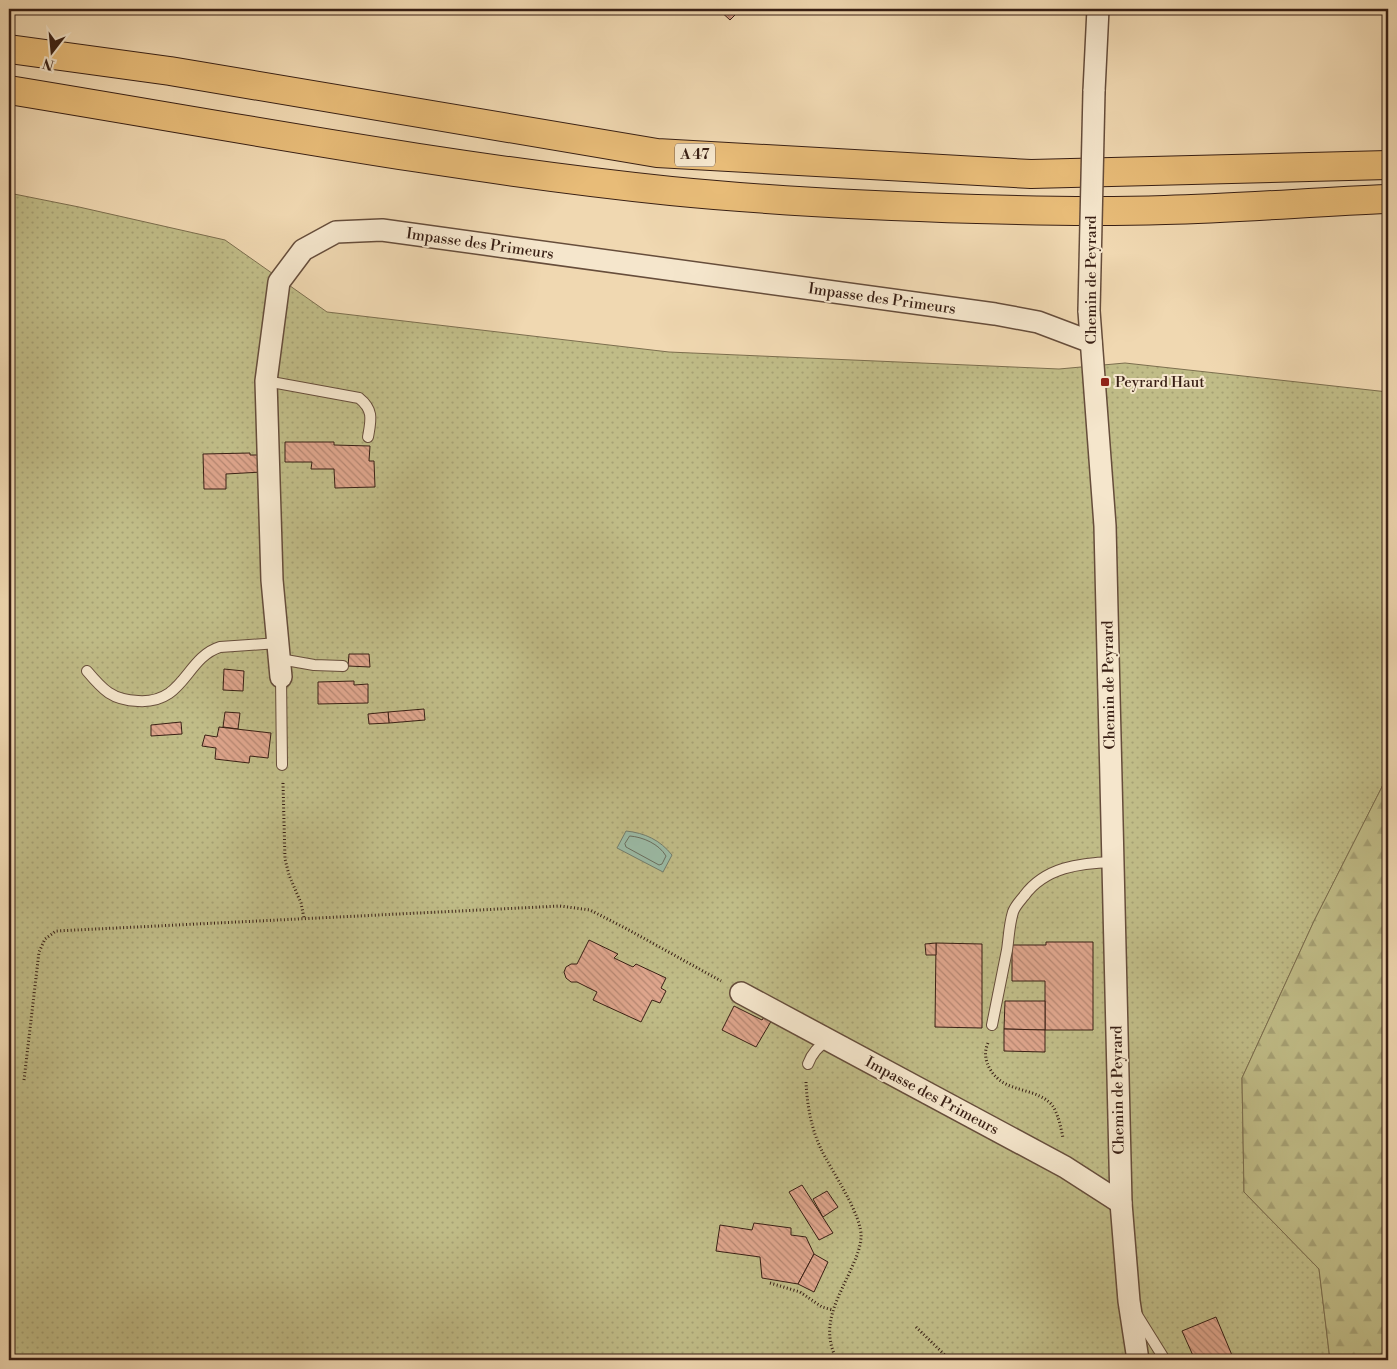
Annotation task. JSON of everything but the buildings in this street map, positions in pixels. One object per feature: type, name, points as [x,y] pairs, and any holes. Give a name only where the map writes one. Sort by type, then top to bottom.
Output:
[{"type":"highway","name":"A 47","points":[[9,49],[170,71],[657,153],[1031,174],[1388,165]]},
{"type":"highway","points":[[9,90],[377,152],[671,191],[798,201],[924,208],[1043,211],[1147,210],[1388,198]]},
{"type":"street","name":"Chemin de Peyrard","points":[[1098,9],[1094,91],[1089,311],[1105,526],[1121,1203],[1129,1301],[1138,1360]]},
{"type":"street","name":"Impasse des Primeurs","points":[[280,659],[272,580],[266,381],[279,282],[303,250],[336,232],[382,230],[995,314],[1038,322],[1091,342]]},
{"type":"street","name":"Impasse des Primeurs","points":[[741,993],[1076,1174],[1121,1203]]},
{"type":"lane","points":[[266,381],[359,398],[366,403],[370,411],[368,437]]},
{"type":"lane","points":[[87,671],[112,696],[126,700],[155,701],[177,687],[205,654],[220,647],[314,665],[343,666]]},
{"type":"lane","points":[[280,659],[282,765]]},
{"type":"lane","points":[[992,1026],[1007,947],[1009,926],[1014,910],[1026,893],[1039,881],[1058,869],[1076,865],[1113,862]]},
{"type":"lane","points":[[808,1064],[810,1057],[828,1040]]},
{"type":"lane","points":[[1129,1301],[1165,1360]]},
{"type":"path","points":[[282,765],[285,859],[289,875],[301,903],[304,918]]},
{"type":"path","points":[[24,1080],[39,952],[45,939],[56,931],[560,906],[590,910],[741,993]]},
{"type":"path","points":[[992,1026],[985,1050],[986,1063],[1004,1084],[1038,1097],[1052,1106],[1077,1168],[1076,1174]]},
{"type":"path","points":[[808,1064],[806,1096],[811,1118],[820,1147],[859,1222],[861,1237],[858,1253],[829,1323],[829,1339],[838,1360]]},
{"type":"path","points":[[770,1283],[800,1292],[822,1307],[833,1310]]},
{"type":"path","points":[[916,1327],[950,1360]]},
{"type":"green space","points":[[9,193],[225,240],[327,312],[669,352],[1059,369],[1125,363],[1388,392],[1388,775],[1314,921],[1242,1078],[1244,1192],[1319,1269],[1330,1360],[9,1360]]},
{"type":"green space","points":[[1388,775],[1388,1360],[1330,1360],[1319,1269],[1244,1192],[1242,1078],[1314,921]]},
{"type":"water","points":[[626,831],[640,833],[652,838],[672,855],[663,872],[617,848]]},
{"type":"place","name":"Peyrard Haut","points":[[1105,382]]}]
